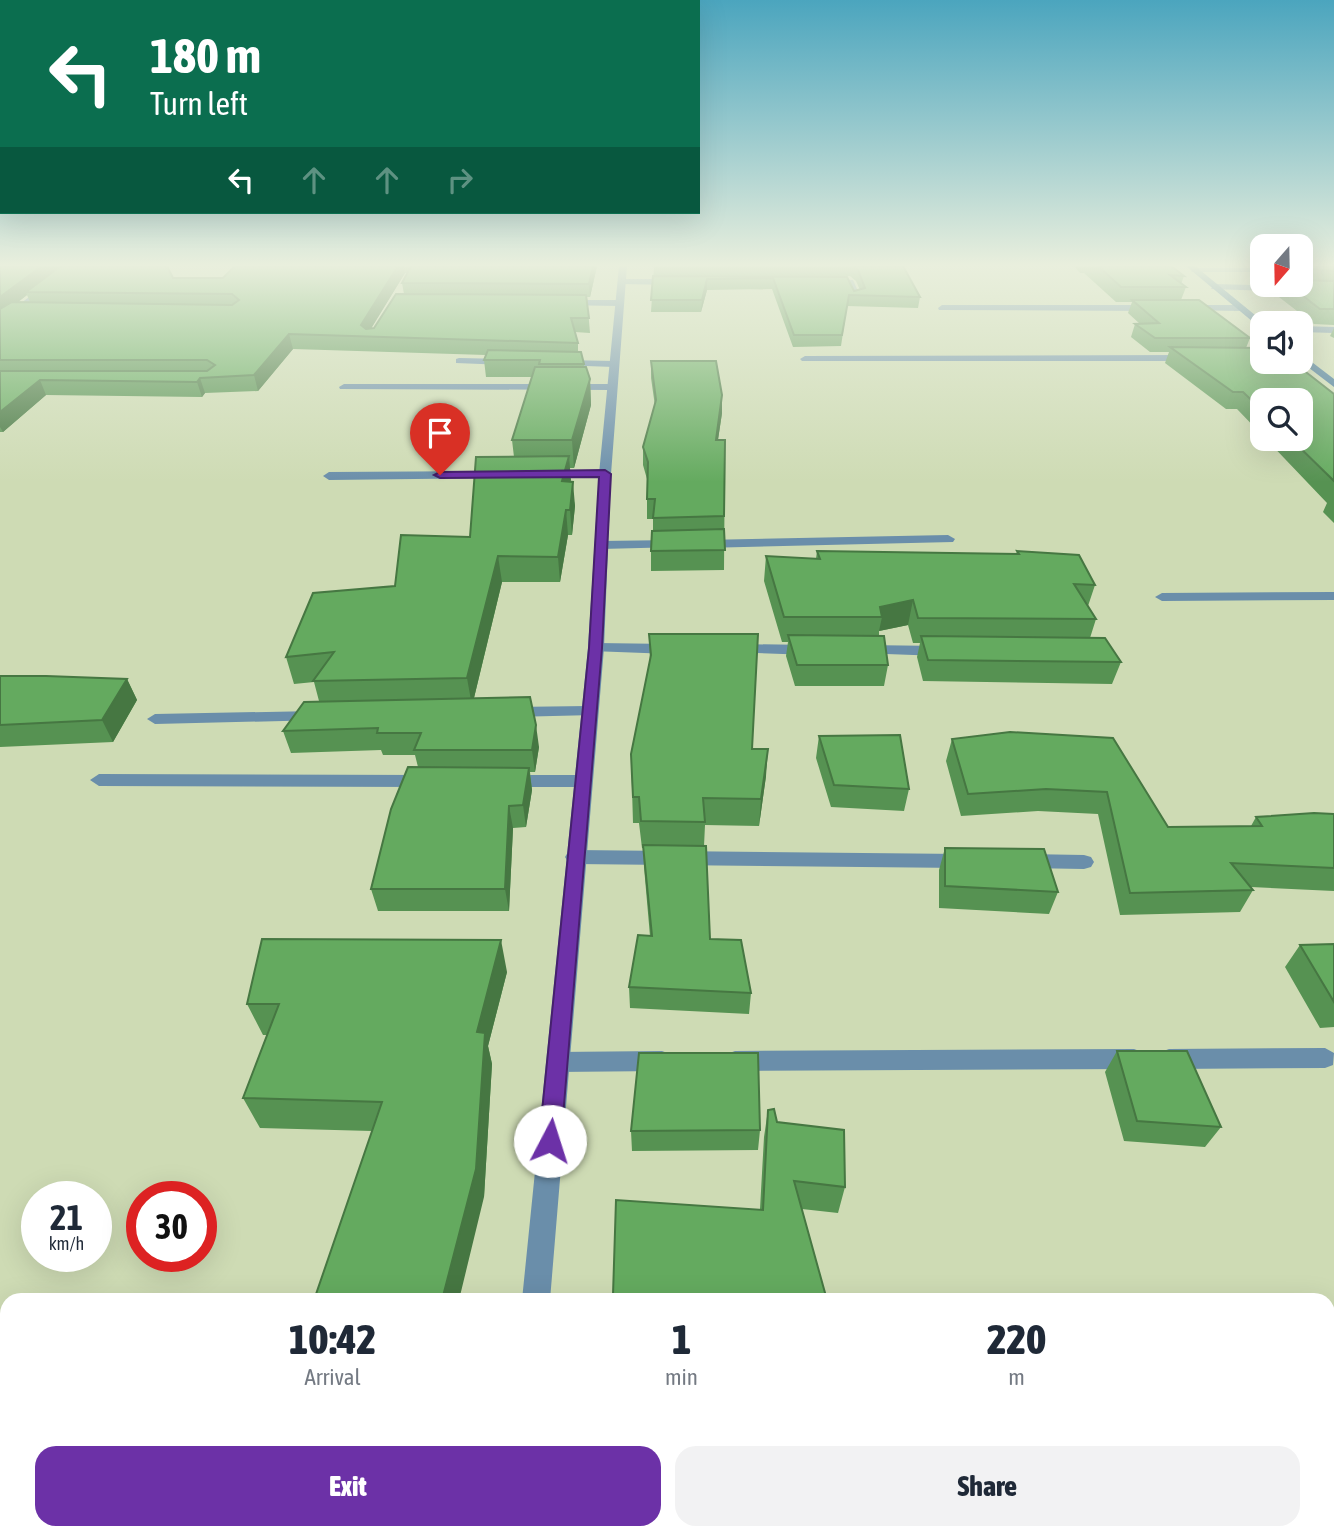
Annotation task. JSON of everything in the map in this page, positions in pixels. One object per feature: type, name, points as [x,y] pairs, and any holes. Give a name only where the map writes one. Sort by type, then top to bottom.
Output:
[{"type":"main road","points":[[1313,367],[1334,384]]},
{"type":"street","points":[[537,1293],[588,711],[596,648],[605,474],[616,338]]},
{"type":"street","points":[[805,359],[1206,358]]},
{"type":"street","points":[[459,361],[518,362]]},
{"type":"street","points":[[546,362],[614,364]]},
{"type":"street","points":[[344,387],[612,387]]},
{"type":"street","points":[[329,476],[509,474]]},
{"type":"street","points":[[536,474],[605,474]]},
{"type":"street","points":[[601,545],[948,539]]},
{"type":"street","points":[[1162,597],[1334,596]]},
{"type":"street","points":[[596,648],[691,649]]},
{"type":"street","points":[[719,649],[951,651]]},
{"type":"street","points":[[490,713],[588,711]]},
{"type":"street","points":[[155,719],[336,715]]},
{"type":"street","points":[[99,780],[444,781]]},
{"type":"street","points":[[485,781],[582,781]]},
{"type":"street","points":[[575,857],[1084,862]]},
{"type":"street","points":[[710,1061],[1325,1058]]},
{"type":"street","points":[[557,1062],[682,1061]]},
{"type":"building","points":[[0,338],[286,338],[254,375],[200,378],[197,382],[40,380],[0,412],[0,371],[207,371],[215,365],[207,360],[0,360]]},
{"type":"building","points":[[412,338],[577,338],[578,343]]},
{"type":"building","points":[[1170,347],[1250,348],[1250,374],[1308,374],[1334,394],[1334,481],[1303,451],[1313,451],[1313,388],[1250,388],[1250,399],[1243,392],[1233,392]]},
{"type":"building","points":[[488,350],[581,352],[584,364],[539,364],[540,360],[484,360]]},
{"type":"building","points":[[651,361],[716,361],[722,395],[716,440],[725,440],[724,516],[653,518],[655,499],[647,499],[648,462],[643,447],[656,400]]},
{"type":"building","points":[[535,367],[586,367],[590,379],[572,440],[512,440]]},
{"type":"building","points":[[569,456],[562,481],[573,482],[570,510],[566,510],[558,557],[498,556],[467,678],[313,681],[334,652],[286,657],[313,593],[395,586],[401,535],[470,537],[476,457]]},
{"type":"building","points":[[724,529],[725,550],[651,551],[652,531]]},
{"type":"building","points":[[817,551],[1019,554],[1017,551],[1079,555],[1095,585],[1074,584],[1096,619],[918,618],[913,600],[880,607],[882,617],[784,617],[766,556],[820,559]]},
{"type":"building","points":[[649,634],[758,634],[752,749],[768,749],[761,799],[703,798],[705,822],[641,821],[639,797],[633,797],[631,754],[651,655]]},
{"type":"building","points":[[788,635],[884,636],[888,665],[797,665]]},
{"type":"building","points":[[921,636],[1105,638],[1121,662],[928,660]]},
{"type":"building","points":[[0,676],[127,679],[102,720],[0,725]]},
{"type":"building","points":[[530,697],[536,725],[532,750],[414,750],[421,733],[377,733],[378,728],[283,731],[304,702]]},
{"type":"building","points":[[1010,732],[1113,738],[1168,827],[1262,826],[1256,817],[1334,814],[1334,868],[1231,863],[1253,890],[1130,893],[1107,792],[1046,789],[968,794],[952,739]]},
{"type":"building","points":[[900,735],[909,789],[834,785],[819,736]]},
{"type":"building","points":[[408,767],[529,768],[523,805],[509,806],[505,889],[371,889],[391,809]]},
{"type":"building","points":[[643,845],[706,846],[710,939],[741,940],[751,993],[629,987],[638,935],[652,936]]},
{"type":"building","points":[[945,848],[1044,849],[1058,892],[945,886]]},
{"type":"building","points":[[262,939],[501,940],[477,1032],[485,1033],[476,1169],[444,1293],[316,1293],[382,1102],[243,1098],[279,1004],[247,1004]]},
{"type":"building","points":[[1334,944],[1334,1002],[1300,945]]},
{"type":"building","points":[[1117,1051],[1187,1051],[1221,1127],[1137,1121]]},
{"type":"building","points":[[639,1053],[758,1053],[760,1130],[631,1131]]},
{"type":"building","points":[[774,1109],[777,1122],[844,1130],[845,1187],[794,1181],[825,1293],[613,1293],[616,1200],[763,1210],[768,1110]]},
{"type":"route","points":[[440,475],[605,474],[596,648],[588,711],[550,1141]]}]
